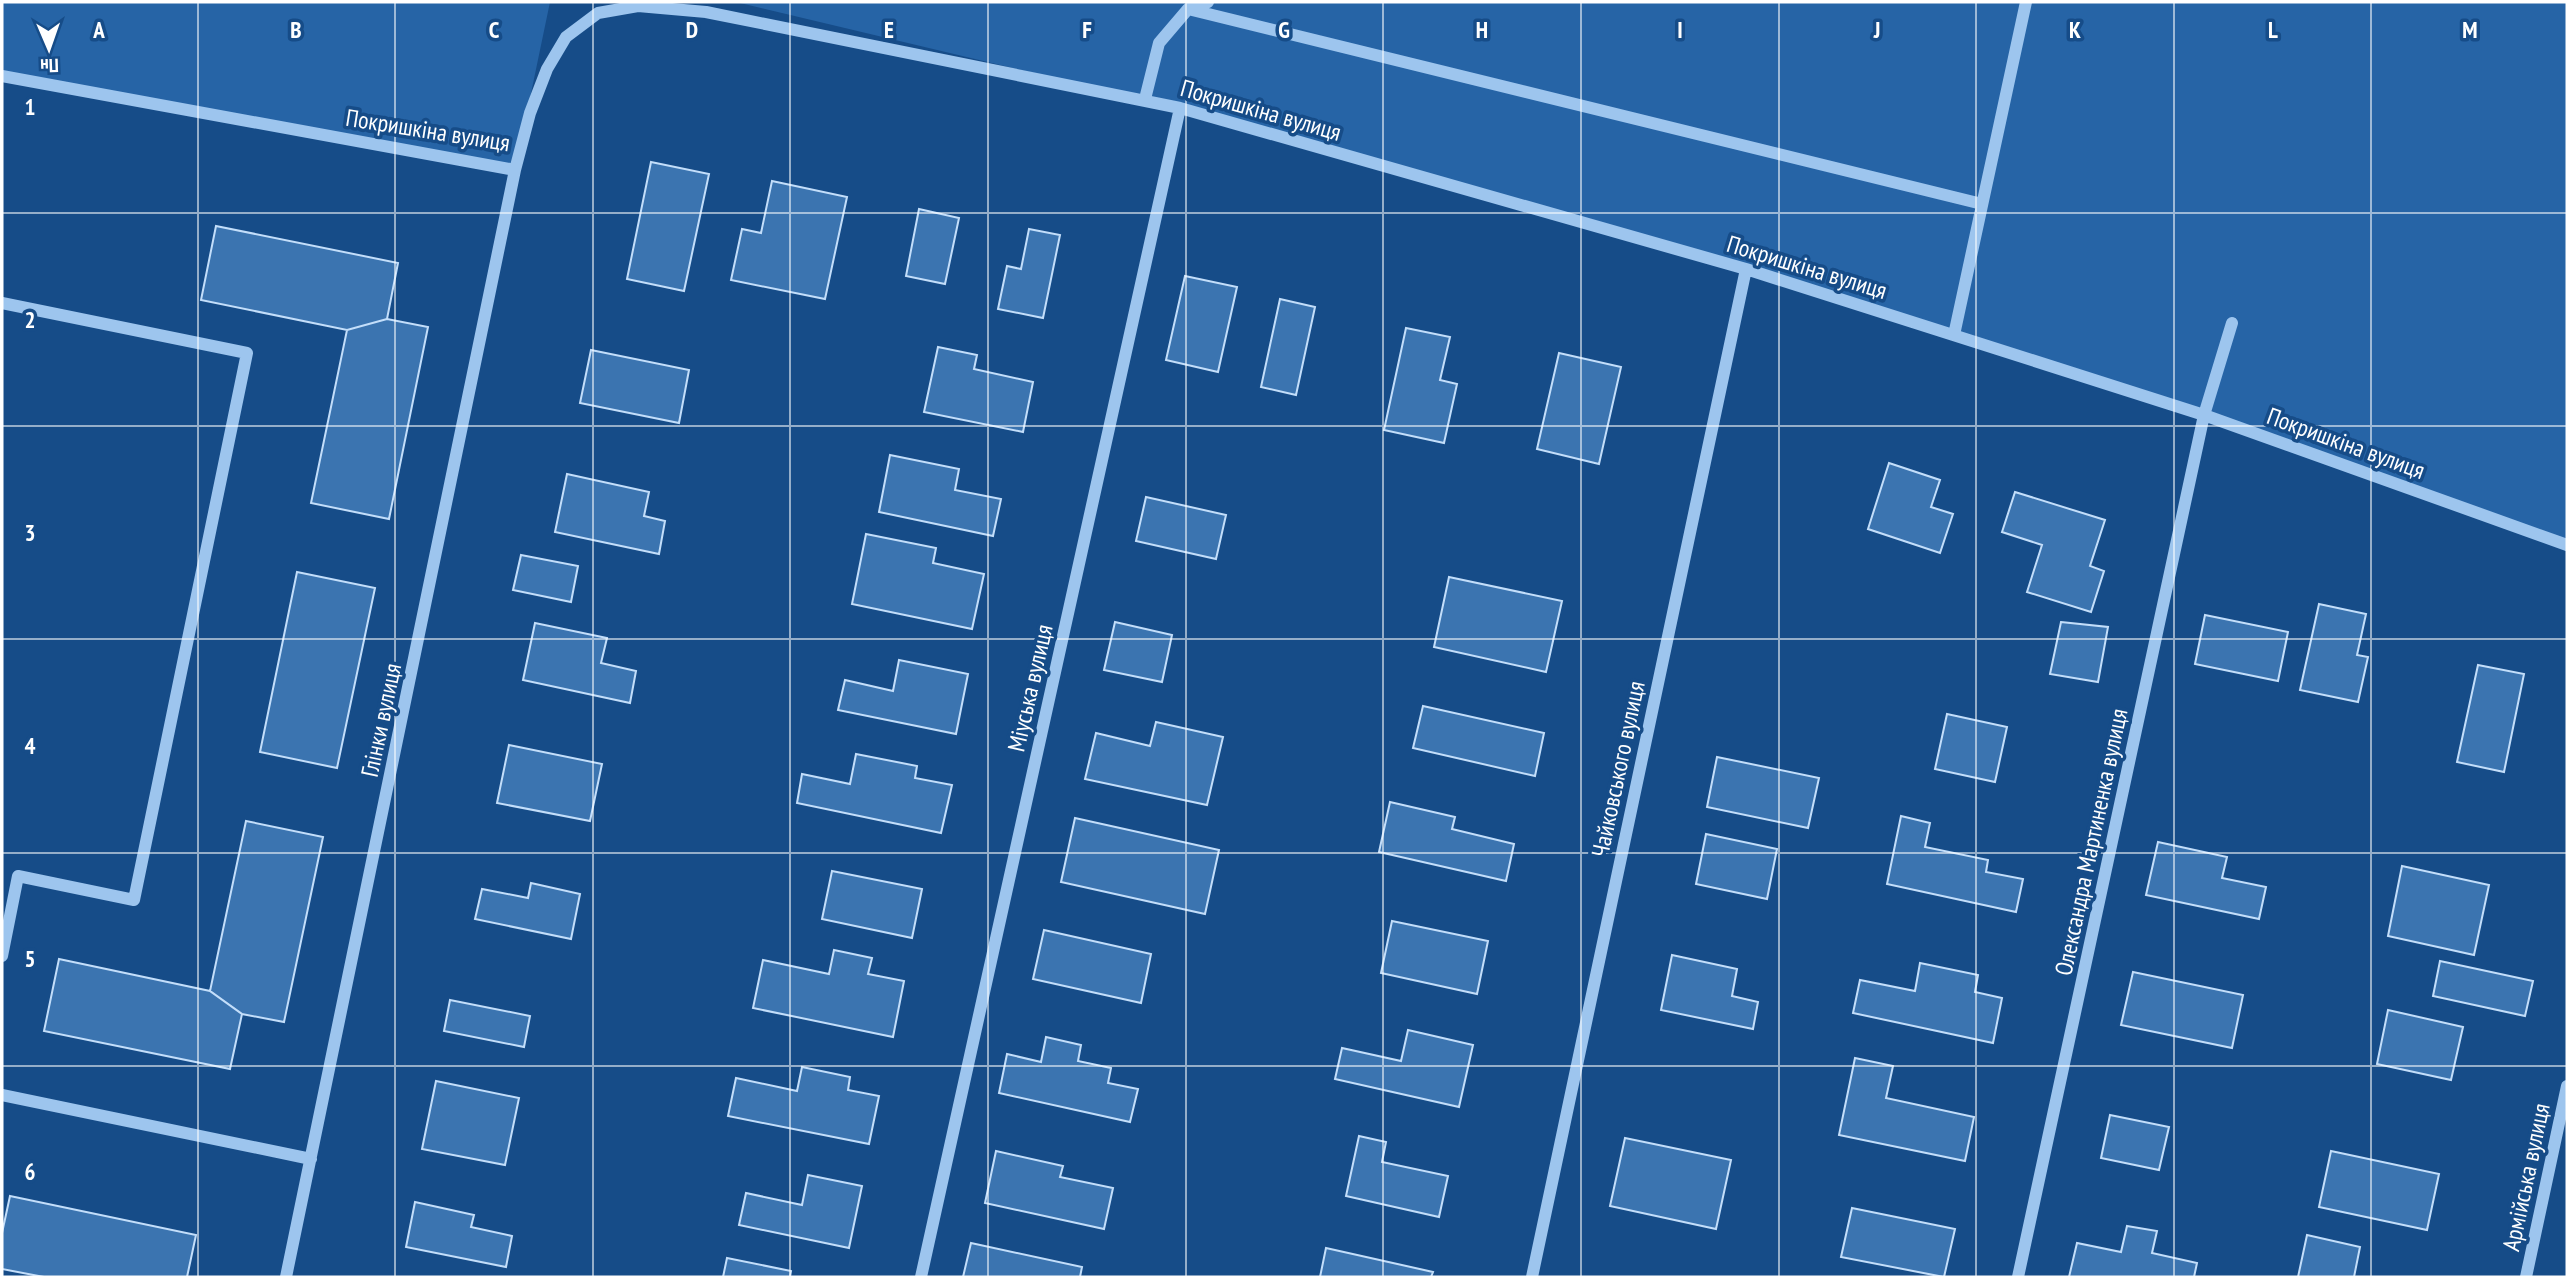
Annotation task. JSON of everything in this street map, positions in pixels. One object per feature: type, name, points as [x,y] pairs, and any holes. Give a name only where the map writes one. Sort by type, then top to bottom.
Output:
[{"type":"street","points":[[1145,99],[1159,43],[1188,9],[1208,2]]},
{"type":"street","points":[[1954,335],[2026,2]]},
{"type":"street","name":"Покришкіна вулиця","points":[[2,76],[515,170],[530,113],[547,69],[566,37],[598,13],[638,6],[706,12],[1145,99],[1746,269],[2204,415],[2567,545]]},
{"type":"street","points":[[1188,9],[1982,204]]},
{"type":"street","name":"Міуська вулиця","points":[[921,1277],[1180,108]]},
{"type":"street","name":"Глінки вулиця","points":[[286,1277],[515,170]]},
{"type":"street","name":"Чайковського вулиця","points":[[1532,1277],[1746,269]]},
{"type":"street","points":[[2,303],[247,353],[134,900],[18,876],[2,956]]},
{"type":"street","name":"Олександра Мартиненка вулиця","points":[[2018,1277],[2204,415],[2232,323]]},
{"type":"street","name":"Армійська вулиця","points":[[2526,1277],[2567,1086]]},
{"type":"street","points":[[2,1095],[311,1159]]},
{"type":"shaded area","points":[[2,2],[550,2],[515,170],[2,76]]},
{"type":"shaded area","points":[[736,2],[2567,2],[2567,545],[2204,415],[1746,269],[1180,108]]},
{"type":"building","points":[[651,162],[709,174],[684,291],[627,279]]},
{"type":"building","points":[[772,181],[847,197],[825,299],[731,280],[742,229],[761,233]]},
{"type":"building","points":[[919,209],[959,218],[945,284],[906,276]]},
{"type":"building","points":[[216,226],[398,263],[387,319],[347,330],[201,300]]},
{"type":"building","points":[[1029,229],[1060,235],[1043,318],[998,309],[1007,266],[1021,269]]},
{"type":"building","points":[[1185,276],[1237,287],[1218,372],[1166,360]]},
{"type":"building","points":[[1280,299],[1315,307],[1296,395],[1261,387]]},
{"type":"building","points":[[387,319],[428,327],[389,519],[311,503],[347,330]]},
{"type":"building","points":[[1406,328],[1450,337],[1440,380],[1457,384],[1444,443],[1384,430]]},
{"type":"building","points":[[938,347],[977,355],[974,369],[1033,382],[1023,432],[924,412]]},
{"type":"building","points":[[591,350],[689,370],[679,423],[580,403]]},
{"type":"building","points":[[1559,353],[1621,367],[1599,464],[1537,449]]},
{"type":"building","points":[[890,455],[959,469],[955,490],[1001,499],[993,536],[879,512]]},
{"type":"building","points":[[1889,463],[1940,480],[1931,507],[1953,514],[1940,553],[1868,529]]},
{"type":"building","points":[[567,474],[649,492],[644,516],[665,521],[659,554],[555,532]]},
{"type":"building","points":[[2015,492],[2105,520],[2090,566],[2104,571],[2091,612],[2027,592],[2042,545],[2002,532]]},
{"type":"building","points":[[1146,497],[1226,515],[1216,559],[1136,541]]},
{"type":"building","points":[[866,534],[936,548],[933,563],[984,574],[972,629],[852,604]]},
{"type":"building","points":[[521,555],[578,566],[571,602],[513,590]]},
{"type":"building","points":[[297,572],[375,588],[337,768],[260,752]]},
{"type":"building","points":[[1449,577],[1562,601],[1546,672],[1434,647]]},
{"type":"building","points":[[2319,604],[2366,614],[2357,655],[2368,657],[2358,702],[2300,690]]},
{"type":"building","points":[[2205,615],[2288,632],[2278,681],[2195,664]]},
{"type":"building","points":[[1115,622],[1172,635],[1162,682],[1104,670]]},
{"type":"building","points":[[2061,622],[2108,627],[2098,682],[2050,674]]},
{"type":"building","points":[[535,623],[607,638],[601,663],[636,671],[630,703],[523,680]]},
{"type":"building","points":[[899,660],[968,674],[956,734],[838,710],[845,680],[893,691]]},
{"type":"building","points":[[2478,665],[2524,674],[2504,772],[2457,762]]},
{"type":"building","points":[[1423,706],[1544,733],[1535,776],[1413,748]]},
{"type":"building","points":[[1947,714],[2007,727],[1995,782],[1935,769]]},
{"type":"building","points":[[1156,722],[1223,737],[1207,805],[1085,779],[1096,733],[1150,746]]},
{"type":"building","points":[[509,745],[602,764],[590,821],[497,803]]},
{"type":"building","points":[[856,754],[917,766],[915,778],[952,785],[941,833],[797,803],[802,774],[850,784]]},
{"type":"building","points":[[1717,757],[1819,778],[1808,828],[1707,807]]},
{"type":"building","points":[[1390,802],[1455,817],[1452,829],[1514,844],[1506,881],[1379,852]]},
{"type":"building","points":[[1901,816],[1930,823],[1925,847],[1988,860],[1986,872],[2023,879],[2016,912],[1887,884]]},
{"type":"building","points":[[1075,818],[1219,850],[1205,914],[1061,882]]},
{"type":"building","points":[[246,821],[323,837],[284,1022],[242,1014],[210,991]]},
{"type":"building","points":[[1706,834],[1777,849],[1767,899],[1696,884]]},
{"type":"building","points":[[2158,842],[2227,857],[2222,878],[2266,887],[2259,919],[2146,895]]},
{"type":"building","points":[[2402,866],[2489,885],[2474,955],[2388,936]]},
{"type":"building","points":[[832,871],[922,889],[912,938],[822,919]]},
{"type":"building","points":[[531,883],[580,894],[571,939],[475,919],[482,889],[528,898]]},
{"type":"building","points":[[1392,921],[1488,941],[1477,994],[1381,973]]},
{"type":"building","points":[[1044,930],[1151,954],[1141,1003],[1033,979]]},
{"type":"building","points":[[834,950],[872,958],[868,974],[904,981],[893,1037],[753,1008],[763,960],[829,974]]},
{"type":"building","points":[[1672,955],[1737,969],[1732,996],[1758,1002],[1753,1029],[1661,1010]]},
{"type":"building","points":[[59,959],[210,991],[242,1014],[230,1069],[44,1031]]},
{"type":"building","points":[[2440,961],[2533,981],[2525,1016],[2433,996]]},
{"type":"building","points":[[1920,963],[1978,975],[1975,992],[2002,998],[1993,1043],[1853,1013],[1860,980],[1915,991]]},
{"type":"building","points":[[2133,972],[2243,995],[2232,1048],[2121,1025]]},
{"type":"building","points":[[450,1000],[530,1016],[524,1047],[444,1031]]},
{"type":"building","points":[[2388,1010],[2463,1027],[2451,1080],[2377,1064]]},
{"type":"building","points":[[1408,1030],[1473,1045],[1459,1107],[1335,1079],[1342,1048],[1401,1061]]},
{"type":"building","points":[[1046,1037],[1081,1045],[1078,1061],[1111,1068],[1108,1083],[1138,1089],[1130,1122],[999,1093],[1007,1054],[1041,1062]]},
{"type":"building","points":[[1855,1058],[1893,1066],[1886,1098],[1974,1117],[1965,1161],[1839,1135]]},
{"type":"building","points":[[802,1067],[850,1077],[848,1090],[879,1096],[869,1144],[728,1116],[736,1078],[797,1091]]},
{"type":"building","points":[[436,1081],[519,1098],[505,1165],[422,1149]]},
{"type":"building","points":[[2110,1115],[2169,1127],[2159,1170],[2101,1158]]},
{"type":"building","points":[[1359,1136],[1386,1142],[1382,1162],[1448,1176],[1439,1217],[1346,1196]]},
{"type":"building","points":[[1625,1138],[1731,1160],[1716,1229],[1610,1206]]},
{"type":"building","points":[[996,1151],[1063,1166],[1060,1177],[1113,1188],[1104,1229],[985,1203]]},
{"type":"building","points":[[2331,1151],[2439,1174],[2427,1230],[2319,1207]]},
{"type":"building","points":[[808,1175],[862,1186],[849,1248],[739,1225],[746,1193],[802,1205]]},
{"type":"building","points":[[10,1196],[196,1235],[187,1277],[44,1277],[2,1269],[2,1233]]},
{"type":"building","points":[[415,1202],[474,1215],[471,1227],[512,1236],[506,1267],[406,1247]]},
{"type":"building","points":[[1852,1208],[1955,1229],[1944,1277],[1841,1257]]},
{"type":"building","points":[[2127,1226],[2157,1231],[2152,1253],[2197,1263],[2194,1277],[2069,1277],[2077,1243],[2121,1252]]},
{"type":"building","points":[[2307,1235],[2360,1247],[2354,1277],[2298,1277]]},
{"type":"building","points":[[971,1243],[1082,1267],[1080,1277],[963,1277]]},
{"type":"building","points":[[1326,1248],[1433,1272],[1431,1277],[1320,1277]]},
{"type":"building","points":[[727,1258],[791,1271],[790,1277],[723,1277]]}]
